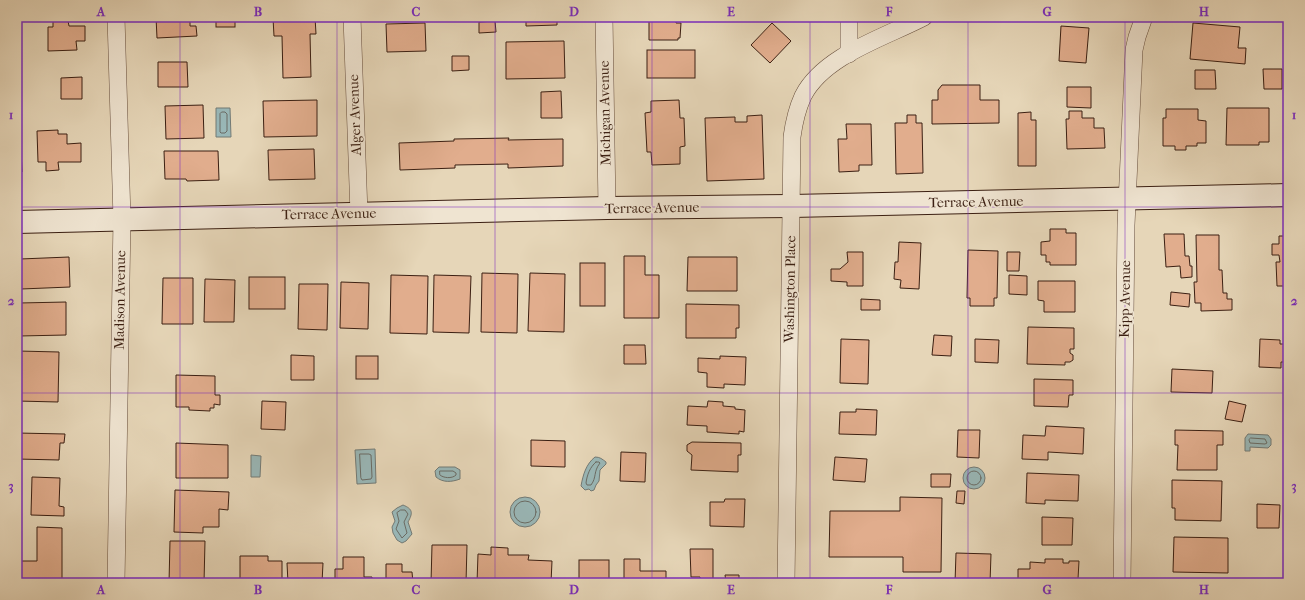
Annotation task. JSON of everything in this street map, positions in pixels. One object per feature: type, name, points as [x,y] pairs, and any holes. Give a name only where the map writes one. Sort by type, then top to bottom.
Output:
[{"type":"main road","name":"Terrace Avenue","points":[[17,222],[607,208],[792,206],[1288,195]]},
{"type":"street","name":"Madison Avenue","points":[[116,17],[122,219],[116,583]]},
{"type":"street","name":"Alger Avenue","points":[[352,17],[359,214]]},
{"type":"street","name":"Michigan Avenue","points":[[604,17],[607,208]]},
{"type":"street","points":[[849,17],[849,54]]},
{"type":"street","name":"Washington Place","points":[[786,583],[792,137],[795,115],[804,95],[818,76],[836,60],[924,17]]},
{"type":"street","name":"Kipp Avenue","points":[[1122,583],[1126,226],[1134,50],[1144,17]]},
{"type":"water","points":[[216,108],[230,108],[231,137],[216,137]]},
{"type":"water","points":[[1248,434],[1268,435],[1271,439],[1271,445],[1268,448],[1250,447],[1250,451],[1245,451],[1245,438]]},
{"type":"water","points":[[375,449],[376,483],[357,484],[355,450]]},
{"type":"water","points":[[251,455],[261,456],[260,477],[251,477]]},
{"type":"water","points":[[595,457],[602,459],[606,462],[606,464],[600,470],[599,481],[594,490],[585,490],[581,486],[584,474],[587,466]]},
{"type":"water","points":[[439,467],[455,467],[460,470],[460,479],[448,481],[439,479],[436,477],[435,471]]},
{"type":"water","points":[[974,467],[982,470],[985,478],[982,486],[974,489],[966,486],[963,478],[966,470]]},
{"type":"water","points":[[525,497],[536,501],[540,512],[536,523],[525,527],[514,523],[510,512],[514,501]]},
{"type":"water","points":[[403,505],[409,508],[411,512],[408,522],[412,534],[402,543],[397,540],[393,533],[392,527],[395,521],[392,512]]},
{"type":"building","points":[[156,17],[190,17],[190,26],[196,26],[197,36],[157,38]]},
{"type":"building","points":[[216,17],[235,17],[235,27],[216,27]]},
{"type":"building","points":[[315,17],[316,34],[310,34],[311,77],[283,78],[282,36],[274,36],[273,18]]},
{"type":"building","points":[[526,17],[557,17],[557,25],[526,26]]},
{"type":"building","points":[[649,17],[676,17],[676,23],[681,23],[680,38],[678,38],[678,40],[649,40]]},
{"type":"building","points":[[53,21],[68,21],[69,26],[85,26],[85,41],[76,41],[77,50],[48,51],[48,27],[53,27]]},
{"type":"building","points":[[495,21],[496,32],[479,33],[479,22]]},
{"type":"building","points":[[425,23],[426,51],[387,52],[386,24]]},
{"type":"building","points":[[772,23],[791,41],[770,63],[751,45]]},
{"type":"building","points":[[1193,23],[1240,27],[1238,48],[1246,48],[1245,64],[1190,59]]},
{"type":"building","points":[[1061,26],[1089,28],[1086,63],[1059,61]]},
{"type":"building","points":[[564,41],[565,78],[506,79],[506,42]]},
{"type":"building","points":[[647,50],[695,50],[695,78],[647,78]]},
{"type":"building","points":[[452,56],[469,56],[469,70],[452,71]]},
{"type":"building","points":[[158,62],[187,62],[188,87],[158,87]]},
{"type":"building","points":[[1263,69],[1282,69],[1282,89],[1264,89]]},
{"type":"building","points":[[1195,70],[1215,70],[1216,89],[1195,89]]},
{"type":"building","points":[[82,77],[82,99],[61,99],[61,78]]},
{"type":"building","points":[[942,85],[980,85],[980,100],[999,100],[999,123],[932,124],[932,100],[938,100],[938,90]]},
{"type":"building","points":[[1067,87],[1091,87],[1091,108],[1067,107]]},
{"type":"building","points":[[561,91],[562,118],[541,118],[541,92]]},
{"type":"building","points":[[317,100],[317,136],[264,137],[263,101]]},
{"type":"building","points":[[679,100],[680,118],[684,118],[685,146],[680,147],[680,164],[652,165],[651,152],[647,152],[645,113],[651,112],[651,101]]},
{"type":"building","points":[[203,105],[204,138],[166,139],[165,106]]},
{"type":"building","points":[[17,107],[19,107],[22,172],[17,172]]},
{"type":"building","points":[[1227,108],[1269,108],[1269,142],[1259,142],[1259,145],[1226,145]]},
{"type":"building","points":[[1166,109],[1198,109],[1198,120],[1206,121],[1206,143],[1197,143],[1197,146],[1186,146],[1186,150],[1175,150],[1175,146],[1163,146],[1163,118],[1166,118]]},
{"type":"building","points":[[1069,111],[1082,111],[1082,118],[1094,118],[1094,128],[1104,128],[1105,148],[1067,149],[1066,119],[1069,119]]},
{"type":"building","points":[[1031,112],[1031,120],[1036,120],[1036,166],[1018,166],[1018,113]]},
{"type":"building","points":[[762,115],[764,179],[707,181],[705,118],[735,117],[735,122],[747,122],[747,116]]},
{"type":"building","points":[[907,115],[916,115],[916,123],[922,123],[923,173],[896,174],[895,123],[907,123]]},
{"type":"building","points":[[846,124],[871,124],[872,165],[859,165],[859,171],[839,172],[838,139],[847,139]]},
{"type":"building","points":[[58,130],[58,134],[67,134],[67,144],[81,143],[81,162],[58,162],[59,170],[46,171],[46,162],[38,162],[37,131]]},
{"type":"building","points":[[509,138],[508,140],[563,139],[563,166],[508,168],[508,164],[455,165],[455,168],[400,170],[399,143],[454,141],[454,139]]},
{"type":"building","points":[[314,149],[315,179],[269,180],[268,150]]},
{"type":"building","points":[[164,151],[218,151],[219,180],[187,181],[186,179],[165,179]]},
{"type":"building","points":[[1050,229],[1066,229],[1066,233],[1076,233],[1076,265],[1050,265],[1050,262],[1046,262],[1046,255],[1041,255],[1041,242],[1050,241]]},
{"type":"building","points":[[1164,234],[1184,234],[1185,256],[1189,256],[1190,266],[1192,266],[1192,277],[1181,278],[1180,266],[1166,267]]},
{"type":"building","points":[[1196,235],[1219,235],[1219,270],[1222,270],[1223,293],[1227,293],[1227,299],[1232,299],[1232,310],[1201,311],[1201,303],[1195,303],[1194,282],[1197,282]]},
{"type":"building","points":[[1279,236],[1288,236],[1288,286],[1277,286],[1276,262],[1280,262],[1279,255],[1272,255],[1272,244],[1279,244]]},
{"type":"building","points":[[899,242],[921,243],[919,289],[900,288],[901,280],[894,279],[895,262],[898,262]]},
{"type":"building","points":[[968,250],[998,251],[997,298],[994,298],[994,306],[970,306],[970,298],[967,298]]},
{"type":"building","points":[[847,252],[863,252],[863,286],[847,286],[847,282],[831,281],[831,269],[840,269],[848,262]]},
{"type":"building","points":[[1007,252],[1020,252],[1019,271],[1007,271]]},
{"type":"building","points":[[624,256],[645,256],[645,275],[659,275],[659,318],[624,318]]},
{"type":"building","points":[[69,257],[70,287],[21,289],[20,259]]},
{"type":"building","points":[[688,257],[737,257],[737,291],[687,291]]},
{"type":"building","points":[[580,263],[605,263],[605,306],[580,306]]},
{"type":"building","points":[[482,273],[518,274],[517,333],[481,332]]},
{"type":"building","points":[[530,273],[565,274],[564,332],[528,331]]},
{"type":"building","points":[[391,275],[428,276],[427,334],[390,333]]},
{"type":"building","points":[[434,275],[471,276],[469,333],[433,332]]},
{"type":"building","points":[[1009,275],[1027,276],[1027,295],[1009,294]]},
{"type":"building","points":[[249,277],[285,277],[285,309],[249,309]]},
{"type":"building","points":[[163,278],[193,278],[193,324],[162,324]]},
{"type":"building","points":[[205,279],[235,280],[234,322],[204,322]]},
{"type":"building","points":[[1038,281],[1075,281],[1075,312],[1044,312],[1044,301],[1038,300]]},
{"type":"building","points":[[341,282],[369,283],[368,329],[340,328]]},
{"type":"building","points":[[299,284],[328,284],[327,330],[298,329]]},
{"type":"building","points":[[1171,292],[1190,294],[1189,307],[1170,305]]},
{"type":"building","points":[[861,299],[880,300],[880,310],[861,310]]},
{"type":"building","points":[[66,302],[66,335],[19,336],[19,303]]},
{"type":"building","points":[[686,304],[739,305],[739,328],[736,328],[736,338],[686,338]]},
{"type":"building","points":[[1028,327],[1074,328],[1074,349],[1070,349],[1070,353],[1073,355],[1073,360],[1070,362],[1065,362],[1065,365],[1027,364]]},
{"type":"building","points":[[934,335],[952,336],[951,356],[932,355]]},
{"type":"building","points":[[841,339],[869,340],[868,384],[840,383]]},
{"type":"building","points":[[975,339],[999,340],[998,363],[975,362]]},
{"type":"building","points":[[1260,339],[1280,340],[1280,344],[1288,344],[1288,362],[1281,362],[1281,368],[1259,367]]},
{"type":"building","points":[[624,345],[645,345],[646,364],[624,364]]},
{"type":"building","points":[[18,351],[59,352],[58,402],[17,401]]},
{"type":"building","points":[[291,355],[314,356],[314,380],[291,380]]},
{"type":"building","points":[[356,356],[378,356],[378,379],[356,379]]},
{"type":"building","points":[[720,356],[746,357],[745,385],[724,384],[724,388],[707,387],[707,373],[698,372],[698,358],[720,359]]},
{"type":"building","points":[[1172,369],[1213,371],[1212,393],[1171,392]]},
{"type":"building","points":[[176,375],[215,376],[215,395],[220,395],[220,405],[214,404],[214,408],[210,408],[210,411],[189,410],[189,407],[176,407]]},
{"type":"building","points":[[1034,379],[1073,380],[1073,395],[1069,395],[1068,407],[1034,406]]},
{"type":"building","points":[[262,401],[286,402],[285,430],[261,429]]},
{"type":"building","points":[[708,401],[723,402],[723,406],[745,410],[744,432],[739,431],[739,434],[707,432],[707,426],[687,425],[688,406],[707,407]]},
{"type":"building","points":[[1229,401],[1246,405],[1242,422],[1225,419]]},
{"type":"building","points":[[856,409],[877,410],[876,435],[839,434],[840,412],[856,412]]},
{"type":"building","points":[[1046,426],[1084,428],[1083,454],[1048,452],[1048,460],[1022,459],[1023,435],[1045,436]]},
{"type":"building","points":[[958,430],[980,430],[979,458],[957,457]]},
{"type":"building","points":[[1175,430],[1223,431],[1223,445],[1217,445],[1217,470],[1177,470],[1178,445],[1175,445]]},
{"type":"building","points":[[17,433],[65,434],[64,443],[60,443],[59,460],[17,459]]},
{"type":"building","points":[[531,440],[565,441],[565,467],[531,466]]},
{"type":"building","points":[[692,442],[741,443],[741,455],[738,455],[738,472],[691,470],[692,455],[687,451],[687,445]]},
{"type":"building","points":[[176,443],[228,445],[228,478],[176,478]]},
{"type":"building","points":[[621,452],[646,453],[645,482],[620,481]]},
{"type":"building","points":[[835,457],[867,459],[865,482],[833,480]]},
{"type":"building","points":[[1027,473],[1079,475],[1078,501],[1045,500],[1045,504],[1026,503]]},
{"type":"building","points":[[931,474],[951,474],[950,487],[931,487]]},
{"type":"building","points":[[32,477],[60,478],[59,506],[64,507],[64,516],[31,515]]},
{"type":"building","points":[[1172,480],[1222,481],[1221,521],[1175,520],[1175,508],[1172,508]]},
{"type":"building","points":[[175,490],[229,492],[228,510],[219,509],[219,527],[203,527],[203,533],[174,532]]},
{"type":"building","points":[[957,491],[965,491],[964,504],[956,503]]},
{"type":"building","points":[[900,497],[942,498],[941,572],[903,572],[903,557],[829,557],[830,511],[900,511]]},
{"type":"building","points":[[725,499],[745,499],[744,527],[710,526],[710,502],[724,502]]},
{"type":"building","points":[[1257,504],[1280,505],[1279,528],[1257,528]]},
{"type":"building","points":[[1042,517],[1073,518],[1072,545],[1042,545]]},
{"type":"building","points":[[37,527],[62,528],[62,583],[19,583],[19,561],[37,561]]},
{"type":"building","points":[[1174,537],[1228,538],[1228,573],[1173,572]]},
{"type":"building","points":[[170,541],[205,541],[204,583],[169,583]]},
{"type":"building","points":[[432,545],[467,545],[466,583],[431,583]]},
{"type":"building","points":[[491,547],[508,548],[508,555],[529,555],[528,560],[552,561],[551,583],[477,583],[478,554],[491,555]]},
{"type":"building","points":[[690,549],[713,549],[713,582],[726,582],[725,575],[739,575],[739,583],[700,583],[700,577],[691,577]]},
{"type":"building","points":[[956,553],[991,554],[990,583],[955,583]]},
{"type":"building","points":[[240,556],[268,556],[268,561],[282,561],[282,583],[240,583]]},
{"type":"building","points":[[343,557],[364,557],[364,577],[372,577],[372,583],[335,583],[335,569],[343,569]]},
{"type":"building","points":[[624,559],[640,559],[640,571],[666,571],[666,583],[624,583]]},
{"type":"building","points":[[1045,559],[1063,559],[1063,563],[1069,563],[1069,561],[1079,561],[1078,579],[1075,579],[1074,583],[1018,583],[1018,569],[1030,569],[1030,562],[1045,563]]},
{"type":"building","points":[[579,560],[609,560],[609,583],[579,583]]},
{"type":"building","points":[[287,563],[323,563],[322,583],[288,583]]},
{"type":"building","points":[[386,564],[402,564],[402,572],[412,572],[413,583],[386,583]]}]
